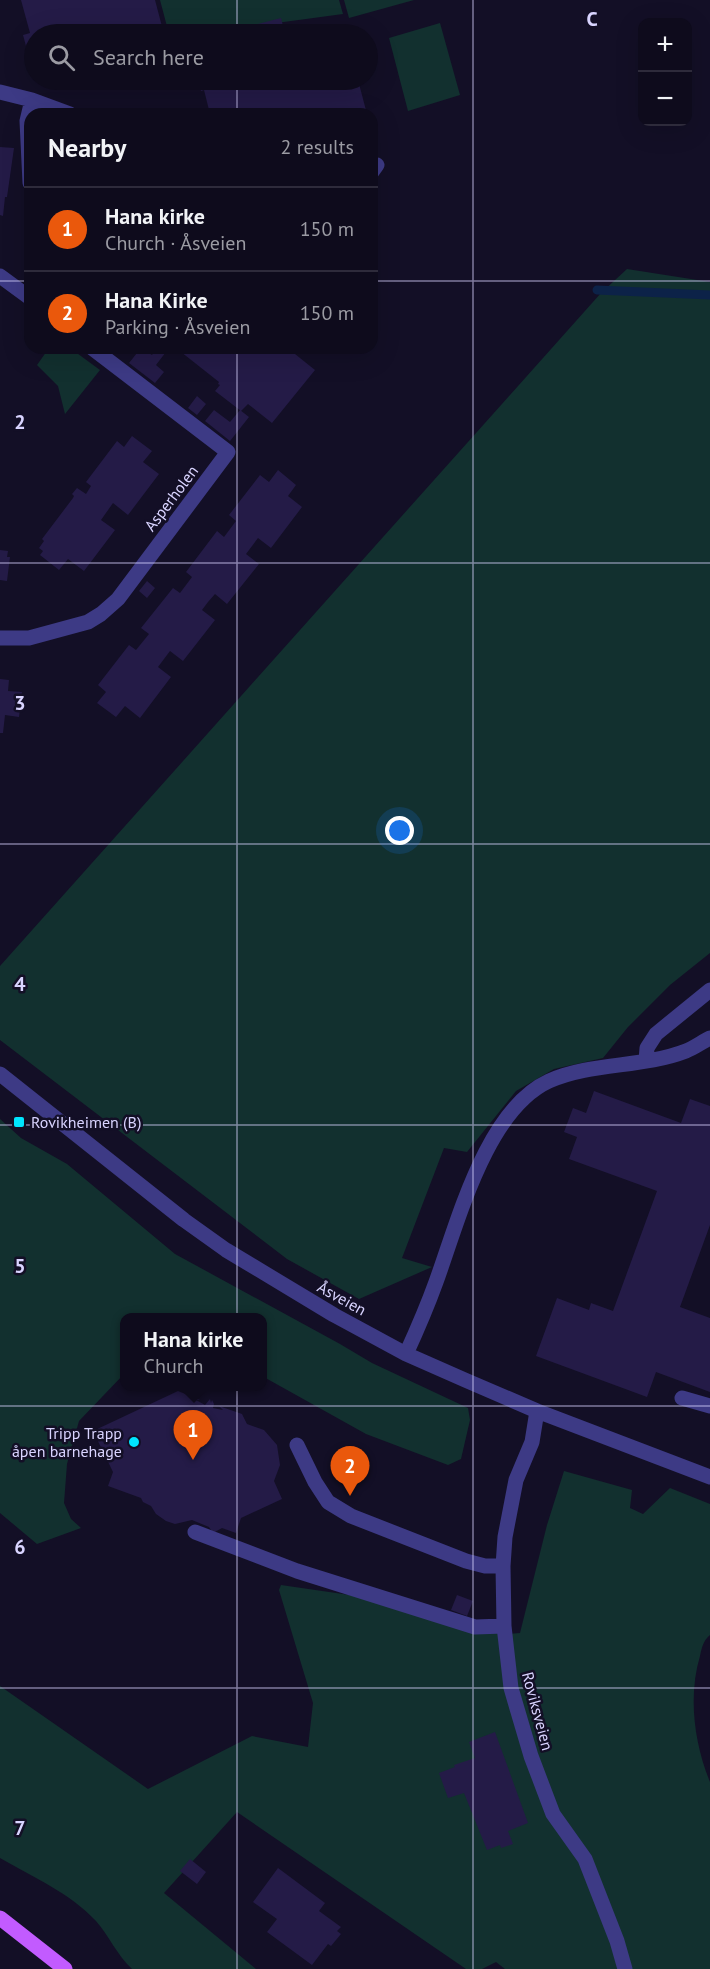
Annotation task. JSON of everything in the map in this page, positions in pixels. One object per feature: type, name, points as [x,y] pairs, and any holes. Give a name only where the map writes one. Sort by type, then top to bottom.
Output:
[{"type":"main road","points":[[2,1925],[65,1969]]},
{"type":"street","points":[[0,92],[54,108]]},
{"type":"street","points":[[30,108],[32,100]]},
{"type":"street","points":[[0,276],[24,294]]},
{"type":"street","name":"Asperholen","points":[[0,638],[30,638],[88,622],[101,614],[118,599],[228,452],[100,354]]},
{"type":"street","points":[[646,1061],[647,1048],[656,1034],[710,990]]},
{"type":"street","points":[[406,1354],[422,1319],[459,1217],[488,1148],[504,1120],[525,1098],[547,1082],[572,1073],[646,1061],[686,1051],[710,1038]]},
{"type":"street","name":"Åsveien","points":[[0,1074],[184,1220],[226,1250],[324,1310],[406,1354],[537,1411],[710,1477]]},
{"type":"street","points":[[682,1398],[710,1406]]},
{"type":"street","name":"Roviksveien","points":[[537,1411],[532,1442],[516,1480],[505,1537],[504,1626],[511,1688],[531,1756],[553,1814],[585,1859],[617,1941],[625,1969]]},
{"type":"street","points":[[297,1445],[315,1482],[328,1502],[351,1516],[466,1562],[485,1566],[503,1566]]},
{"type":"street","points":[[195,1532],[297,1571],[475,1627],[504,1626]]},
{"type":"green space","points":[[160,0],[339,0],[343,14],[270,24],[166,24]]},
{"type":"green space","points":[[344,0],[414,0],[349,18]]},
{"type":"green space","points":[[440,23],[460,95],[408,111],[389,38]]},
{"type":"green space","points":[[627,269],[710,282],[710,953],[670,985],[628,1027],[603,1058],[554,1069],[516,1091],[467,1152],[444,1148],[402,1258],[432,1267],[359,1299],[287,1259],[0,1040],[0,966],[601,293]]},
{"type":"green space","points":[[45,354],[78,354],[100,370],[65,414],[58,386],[37,365]]},
{"type":"green space","points":[[0,1119],[21,1138],[67,1164],[175,1254],[372,1363],[468,1408],[470,1420],[461,1459],[448,1465],[366,1434],[267,1379],[267,1313],[120,1313],[120,1378],[79,1421],[67,1464],[64,1503],[71,1519],[81,1528],[37,1544],[0,1513]]},
{"type":"green space","points":[[564,1471],[632,1490],[630,1508],[643,1514],[670,1488],[710,1504],[710,1635],[704,1642],[696,1671],[694,1703],[700,1751],[710,1782],[710,1969],[505,1969],[496,1962],[482,1969],[466,1969],[237,1812],[164,1893],[256,1969],[132,1969],[101,1927],[86,1911],[51,1886],[0,1858],[0,1686],[148,1789],[252,1736],[308,1747],[313,1703],[279,1590],[281,1585],[384,1600],[507,1634],[520,1633],[547,1525]]},
{"type":"building","points":[[21,0],[155,0],[161,24],[28,24]]},
{"type":"building","points":[[281,18],[282,24],[258,24]]},
{"type":"building","points":[[204,90],[361,90],[365,108],[208,108]]},
{"type":"building","points":[[0,147],[14,148],[3,216],[0,215]]},
{"type":"building","points":[[136,354],[164,354],[156,365],[164,372],[155,383],[129,363]]},
{"type":"building","points":[[184,354],[295,354],[315,370],[272,423],[248,404],[241,411],[215,391],[220,385]]},
{"type":"building","points":[[197,396],[206,404],[197,415],[188,408]]},
{"type":"building","points":[[214,410],[230,422],[240,410],[249,417],[230,441],[205,421]]},
{"type":"building","points":[[132,436],[152,451],[143,462],[159,474],[128,515],[113,503],[101,520],[115,530],[84,571],[68,559],[59,570],[40,555],[43,551],[39,548],[44,541],[42,539],[73,498],[72,494],[77,488],[86,494],[91,486],[86,482],[117,441],[124,447]]},
{"type":"building","points":[[278,470],[296,485],[288,496],[302,507],[271,548],[258,538],[246,554],[259,564],[227,604],[215,594],[208,602],[202,610],[215,620],[183,661],[170,651],[158,667],[171,677],[140,718],[125,706],[116,717],[97,703],[106,692],[98,685],[129,645],[136,650],[149,634],[141,628],[173,588],[180,593],[192,577],[186,572],[217,531],[224,537],[236,521],[229,515],[260,475],[269,482]]},
{"type":"building","points":[[0,550],[8,551],[7,557],[10,557],[7,581],[0,580]]},
{"type":"building","points":[[147,581],[155,588],[147,598],[139,591]]},
{"type":"building","points":[[0,679],[9,680],[8,691],[22,692],[19,717],[5,715],[3,733],[0,733]]},
{"type":"building","points":[[594,1091],[681,1123],[690,1099],[710,1106],[710,1225],[680,1307],[710,1318],[710,1392],[656,1372],[647,1397],[536,1356],[557,1298],[589,1310],[591,1303],[613,1311],[657,1191],[569,1159],[577,1137],[564,1132],[573,1108],[586,1113]]},
{"type":"building","points":[[178,1391],[200,1400],[196,1400],[205,1405],[210,1399],[214,1404],[213,1408],[223,1410],[219,1406],[242,1414],[247,1424],[264,1430],[277,1445],[280,1465],[274,1481],[282,1499],[241,1518],[236,1533],[222,1528],[213,1533],[209,1527],[192,1520],[175,1524],[166,1521],[141,1498],[108,1486],[113,1472],[93,1431]]},
{"type":"building","points":[[457,1595],[473,1601],[467,1616],[451,1610]]},
{"type":"building","points":[[495,1732],[528,1823],[508,1831],[513,1844],[501,1848],[500,1845],[487,1850],[464,1793],[448,1798],[439,1773],[475,1758],[469,1742]]},
{"type":"building","points":[[190,1859],[206,1872],[197,1884],[180,1871]]},
{"type":"building","points":[[278,1868],[325,1903],[319,1911],[341,1927],[337,1931],[341,1934],[331,1946],[328,1944],[312,1965],[267,1932],[277,1919],[253,1902]]},
{"type":"waterway","points":[[597,290],[710,295]]},
{"type":"place","name":"Rovikheimen (B)","points":[[19,1122]]},
{"type":"place","name":"Tripp Trapp åpen barnehage","points":[[134,1442]]},
{"type":"place","name":"Hana kirke","points":[[193,1460]]},
{"type":"place","name":"Hana Kirke","points":[[350,1496]]}]
